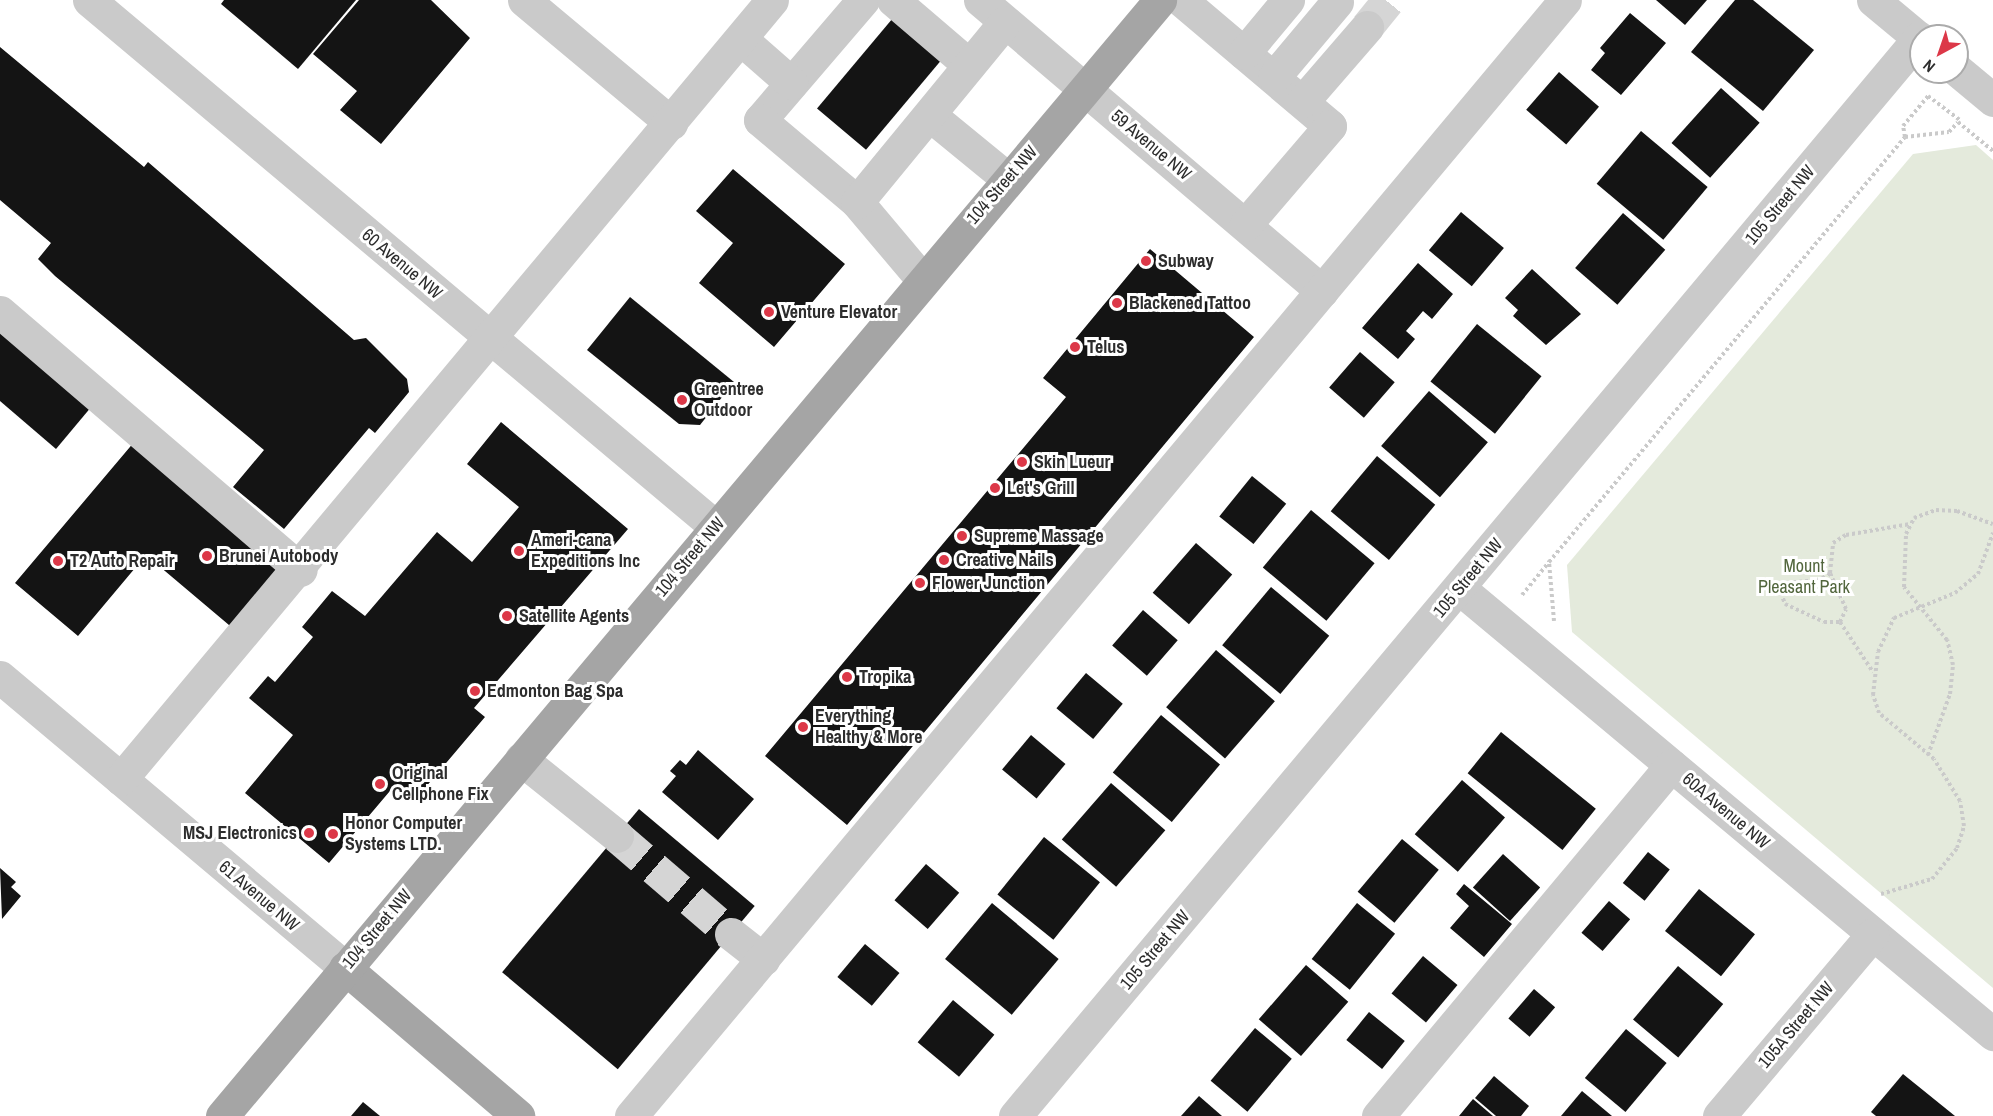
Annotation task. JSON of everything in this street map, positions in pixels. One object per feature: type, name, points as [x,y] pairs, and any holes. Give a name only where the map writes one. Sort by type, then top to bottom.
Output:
[{"type":"main road","name":"104 Street NW","points":[[222,1116],[716,527],[921,278],[1160,0]]},
{"type":"main road","name":"61 Avenue NW","points":[[345,968],[518,1116]]},
{"type":"street","name":"60 Avenue NW","points":[[89,0],[716,527]]},
{"type":"street","points":[[524,0],[671,123]]},
{"type":"street","points":[[121,779],[301,570],[772,0]]},
{"type":"street","points":[[863,0],[760,120],[857,202],[921,278]]},
{"type":"street","points":[[893,0],[969,65]]},
{"type":"street","name":"59 Avenue NW","points":[[980,0],[1322,291]]},
{"type":"street","points":[[1181,0],[1330,126],[1245,225]]},
{"type":"street","points":[[1244,53],[1288,0]]},
{"type":"street","points":[[631,1116],[1565,0]]},
{"type":"street","points":[[1873,0],[1909,30]]},
{"type":"street","points":[[1274,77],[1337,2]]},
{"type":"street","points":[[857,202],[931,116],[1005,22]]},
{"type":"street","points":[[1303,101],[1367,27]]},
{"type":"street","points":[[741,39],[791,83]]},
{"type":"street","name":"105 Street NW","points":[[1015,1116],[1909,52]]},
{"type":"street","points":[[1969,80],[1993,100]]},
{"type":"street","points":[[931,116],[1008,179]]},
{"type":"street","points":[[0,312],[301,570]]},
{"type":"street","name":"60A Avenue NW","points":[[1459,588],[1671,765],[1877,919],[1993,1034]]},
{"type":"street","name":"61 Avenue NW","points":[[0,677],[345,968]]},
{"type":"street","points":[[521,759],[617,836]]},
{"type":"street","points":[[1378,1116],[1671,765]]},
{"type":"street","name":"105A Street NW","points":[[1719,1116],[1877,919]]},
{"type":"street","points":[[731,934],[763,959]]},
{"type":"path","points":[[1905,137],[1903,126],[1928,96],[1993,151]]},
{"type":"path","points":[[1519,598],[1905,137],[1949,132],[1958,122]]},
{"type":"path","points":[[1873,673],[1840,622],[1845,600],[1830,572],[1833,543],[1846,535],[1910,524],[1936,510],[1957,511],[1993,525]]},
{"type":"path","points":[[1910,524],[1904,587],[1947,640],[1953,665],[1950,694],[1928,755]]},
{"type":"path","points":[[1877,919],[1872,897],[1932,879],[1957,848],[1964,826],[1960,801],[1928,755],[1879,713],[1873,673],[1884,631],[1899,614],[1920,604],[1955,593],[1978,574],[1993,533]]},
{"type":"path","points":[[1549,562],[1554,629]]},
{"type":"path","points":[[1830,572],[1820,580],[1794,579],[1781,598],[1824,622],[1840,622]]},
{"type":"green space","name":"Mount Pleasant Park","points":[[1976,145],[1993,160],[1993,988],[1572,632],[1567,565],[1913,154]]},
{"type":"building","points":[[224,0],[356,0],[298,69],[221,4]]},
{"type":"building","points":[[359,0],[431,0],[470,38],[381,144],[340,110],[357,91],[313,54]]},
{"type":"building","points":[[1656,0],[1707,0],[1685,25]]},
{"type":"building","points":[[1735,0],[1753,0],[1814,50],[1763,111],[1691,52]]},
{"type":"building","points":[[898,12],[947,53],[866,150],[817,109]]},
{"type":"building","points":[[1630,13],[1666,43],[1621,95],[1591,70],[1605,53],[1600,48]]},
{"type":"building","points":[[0,47],[144,167],[148,162],[354,340],[366,338],[407,379],[409,392],[375,433],[369,428],[284,529],[233,487],[264,450],[55,276],[38,259],[51,243],[0,200]]},
{"type":"building","points":[[1559,72],[1599,107],[1566,145],[1526,110]]},
{"type":"building","points":[[1721,88],[1760,123],[1710,178],[1671,143]]},
{"type":"building","points":[[1641,131],[1708,187],[1663,240],[1597,184]]},
{"type":"building","points":[[733,169],[845,264],[774,347],[699,283],[733,243],[696,211]]},
{"type":"building","points":[[1461,212],[1504,248],[1472,286],[1429,250]]},
{"type":"building","points":[[1623,213],[1665,250],[1617,305],[1575,268]]},
{"type":"building","points":[[1150,249],[1254,337],[847,825],[765,756],[1066,397],[1043,378]]},
{"type":"building","points":[[1418,263],[1453,294],[1432,319],[1423,311],[1406,331],[1415,339],[1398,359],[1362,328]]},
{"type":"building","points":[[1532,269],[1581,314],[1546,345],[1513,316],[1518,310],[1505,298]]},
{"type":"building","points":[[630,297],[734,382],[700,425],[679,424],[587,350]]},
{"type":"building","points":[[1477,324],[1542,376],[1495,434],[1430,382]]},
{"type":"building","points":[[0,330],[92,406],[56,449],[0,401]]},
{"type":"building","points":[[1360,352],[1395,382],[1364,418],[1329,387]]},
{"type":"building","points":[[1429,391],[1488,442],[1440,497],[1381,446]]},
{"type":"building","points":[[501,422],[628,529],[474,708],[485,717],[414,801],[395,785],[329,863],[245,793],[293,735],[249,698],[268,676],[275,682],[313,637],[302,627],[332,591],[365,616],[437,532],[472,562],[519,507],[467,464]]},
{"type":"building","points":[[135,441],[293,575],[242,636],[146,555],[78,636],[15,583]]},
{"type":"building","points":[[1377,456],[1435,505],[1389,560],[1331,511]]},
{"type":"building","points":[[1252,476],[1286,504],[1253,544],[1219,516]]},
{"type":"building","points":[[1311,510],[1375,563],[1326,621],[1263,567]]},
{"type":"building","points":[[1196,543],[1232,574],[1189,624],[1153,593]]},
{"type":"building","points":[[1271,587],[1329,636],[1280,694],[1222,645]]},
{"type":"building","points":[[1143,610],[1178,640],[1147,676],[1112,645]]},
{"type":"building","points":[[1216,650],[1275,701],[1225,759],[1166,707]]},
{"type":"building","points":[[1086,673],[1123,704],[1093,739],[1056,708]]},
{"type":"building","points":[[1161,715],[1220,764],[1172,822],[1113,772]]},
{"type":"building","points":[[1501,732],[1596,809],[1562,850],[1468,773]]},
{"type":"building","points":[[1031,735],[1065,764],[1037,798],[1002,769]]},
{"type":"building","points":[[698,750],[754,799],[718,840],[662,792],[676,776],[670,771],[680,760],[686,765]]},
{"type":"building","points":[[1462,780],[1505,817],[1458,872],[1415,834]]},
{"type":"building","points":[[1111,783],[1165,830],[1116,887],[1062,840]]},
{"type":"building","points":[[639,809],[755,906],[618,1069],[502,972]]},
{"type":"building","points":[[1044,837],[1100,882],[1053,940],[997,895]]},
{"type":"building","points":[[1402,839],[1439,870],[1394,923],[1358,892]]},
{"type":"building","points":[[1648,852],[1670,870],[1645,901],[1623,883]]},
{"type":"building","points":[[1503,854],[1540,887],[1510,921],[1473,887]]},
{"type":"building","points":[[926,864],[959,893],[928,929],[895,900]]},
{"type":"building","points":[[0,868],[16,882],[11,887],[21,896],[2,919]]},
{"type":"building","points":[[1464,884],[1512,924],[1484,957],[1450,928],[1469,906],[1456,894]]},
{"type":"building","points":[[1699,889],[1755,934],[1721,976],[1665,931]]},
{"type":"building","points":[[1609,901],[1630,919],[1603,951],[1581,933]]},
{"type":"building","points":[[992,903],[1059,959],[1012,1015],[945,959]]},
{"type":"building","points":[[1357,903],[1395,934],[1350,990],[1312,959]]},
{"type":"building","points":[[865,944],[899,973],[872,1006],[837,977]]},
{"type":"building","points":[[1423,956],[1457,985],[1426,1022],[1392,994]]},
{"type":"building","points":[[1306,965],[1348,1002],[1301,1056],[1259,1019]]},
{"type":"building","points":[[1678,966],[1723,1004],[1678,1058],[1633,1020]]},
{"type":"building","points":[[1534,989],[1555,1007],[1530,1037],[1508,1018]]},
{"type":"building","points":[[953,1000],[994,1035],[959,1077],[918,1042]]},
{"type":"building","points":[[1369,1012],[1405,1041],[1382,1069],[1346,1040]]},
{"type":"building","points":[[1255,1028],[1292,1059],[1247,1112],[1211,1081]]},
{"type":"building","points":[[1626,1029],[1667,1063],[1625,1112],[1585,1078]]},
{"type":"building","points":[[1903,1074],[1955,1116],[1876,1116],[1871,1112]]},
{"type":"building","points":[[1494,1076],[1529,1106],[1521,1116],[1496,1116],[1475,1098]]},
{"type":"building","points":[[1582,1091],[1612,1116],[1561,1116]]},
{"type":"building","points":[[1199,1096],[1222,1116],[1181,1116]]},
{"type":"building","points":[[1473,1099],[1493,1116],[1459,1116]]},
{"type":"building","points":[[363,1102],[380,1116],[351,1116]]},
{"type":"tunnel","points":[[1367,27],[1389,0]]},
{"type":"tunnel","points":[[617,836],[731,934]]},
{"type":"place","name":"Subway","points":[[1146,261]]},
{"type":"place","name":"Blackened Tattoo","points":[[1117,303]]},
{"type":"place","name":"Venture Elevator","points":[[769,312]]},
{"type":"place","name":"Telus","points":[[1075,347]]},
{"type":"place","name":"Greentree Outdoor","points":[[682,400]]},
{"type":"place","name":"Skin Lueur","points":[[1022,462]]},
{"type":"place","name":"Let's Grill","points":[[995,488]]},
{"type":"place","name":"Supreme Massage","points":[[962,536]]},
{"type":"place","name":"Ameri-cana Expeditions Inc","points":[[519,551]]},
{"type":"place","name":"Brunei Autobody","points":[[207,556]]},
{"type":"place","name":"Creative Nails","points":[[944,560]]},
{"type":"place","name":"T2 Auto Repair","points":[[58,561]]},
{"type":"place","name":"Flower Junction","points":[[920,583]]},
{"type":"place","name":"Satellite Agents","points":[[507,616]]},
{"type":"place","name":"Tropika","points":[[847,677]]},
{"type":"place","name":"Edmonton Bag Spa","points":[[475,691]]},
{"type":"place","name":"Everything Healthy & More","points":[[803,727]]},
{"type":"place","name":"Original Cellphone Fix","points":[[380,784]]},
{"type":"place","name":"MSJ Electronics","points":[[309,833]]},
{"type":"place","name":"Honor Computer Systems LTD.","points":[[333,834]]}]
